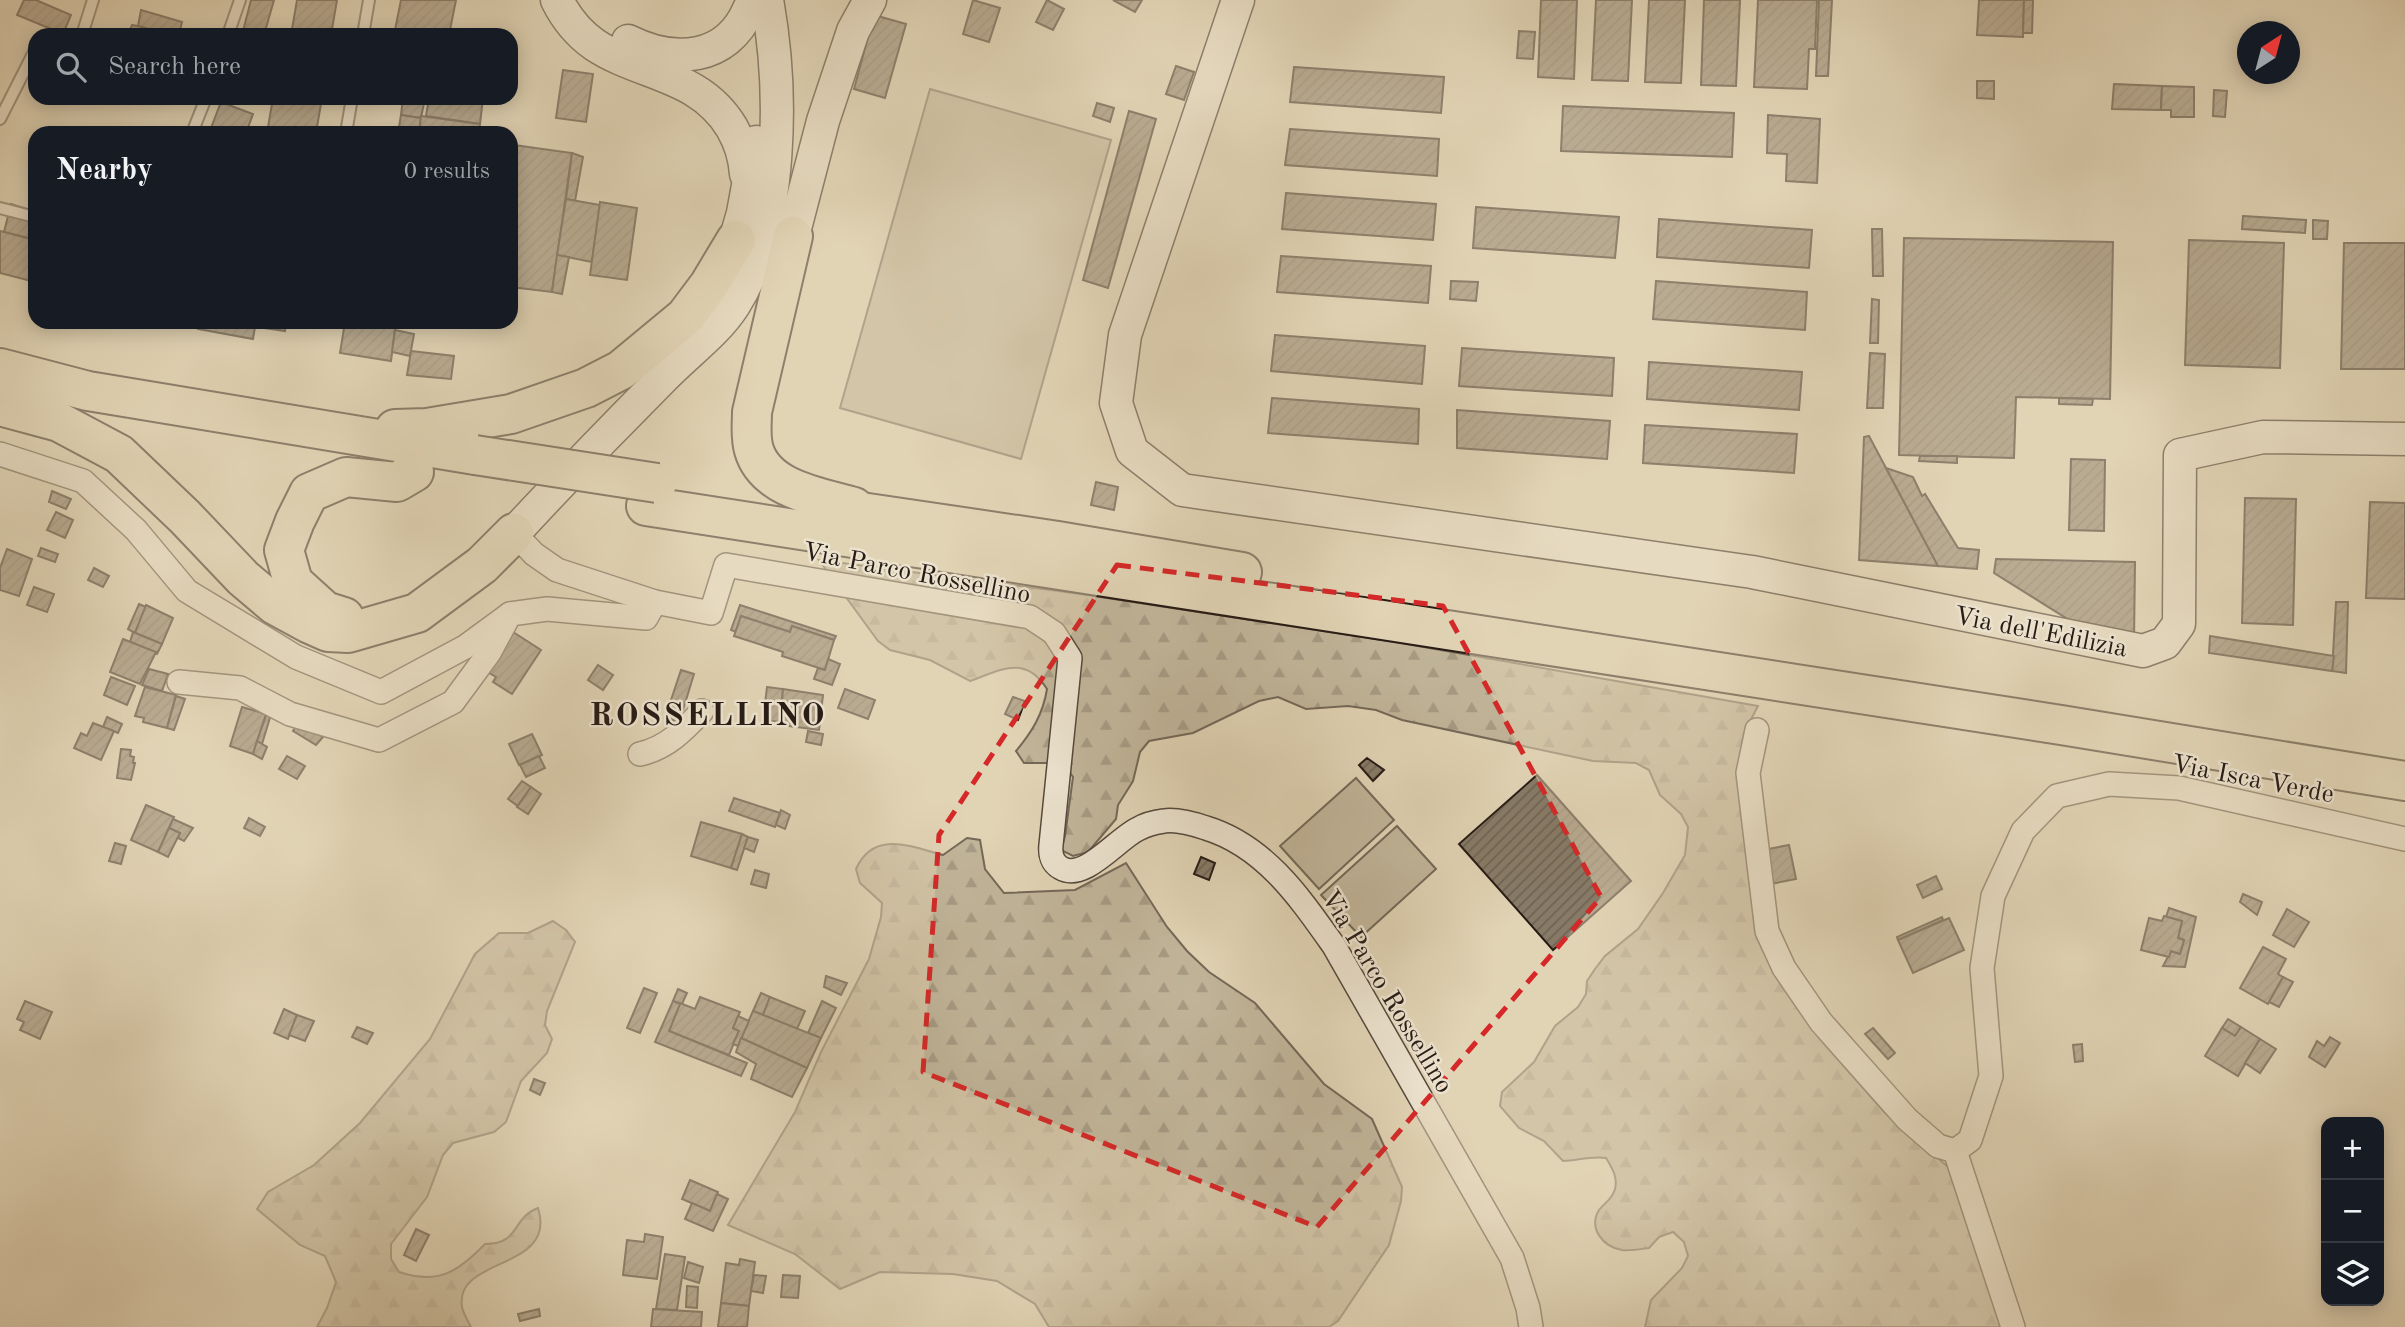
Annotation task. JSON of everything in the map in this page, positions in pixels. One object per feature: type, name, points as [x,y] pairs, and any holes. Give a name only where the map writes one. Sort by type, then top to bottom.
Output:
[{"type":"highway","points":[[325,432],[427,428],[511,414],[586,388],[621,370],[685,317],[709,285],[764,236]]},
{"type":"highway","points":[[764,236],[752,411],[751,435],[754,452],[767,471],[795,489],[880,514]]},
{"type":"highway","points":[[0,368],[88,391],[325,432],[470,467],[651,494],[2405,781]]},
{"type":"highway","points":[[0,388],[319,457],[414,472],[470,467]]},
{"type":"highway","points":[[0,406],[59,422],[119,454],[185,517],[243,578],[275,605],[328,632],[348,633],[417,613],[482,565],[514,533]]},
{"type":"highway","points":[[372,627],[326,611],[293,582],[284,550],[309,493],[346,477],[397,482],[414,472]]},
{"type":"highway","points":[[651,494],[880,514],[2405,758]]},
{"type":"street","points":[[557,0],[572,24],[597,47],[689,86],[715,106],[726,119],[742,150],[746,167],[745,201],[764,236]]},
{"type":"street","points":[[580,0],[596,20],[635,45],[664,53],[693,54],[706,52],[729,39],[758,5]]},
{"type":"street","points":[[0,454],[83,481],[136,530],[187,591],[296,657],[381,692],[465,647],[510,614],[547,608],[646,618],[654,602],[556,570],[534,554],[514,533],[675,365],[764,236],[823,121],[853,31],[870,0]]},
{"type":"street","name":"Via dell'Edilizia","points":[[1238,0],[1125,335],[1116,403],[1132,451],[1182,490],[1752,572],[2143,651],[2165,643],[2179,624],[2180,455],[2263,437],[2405,439]]},
{"type":"street","points":[[745,201],[755,155],[758,5]]},
{"type":"street","points":[[758,5],[776,94],[775,159],[764,236]]},
{"type":"street","name":"Via Parco Rossellino","points":[[654,602],[711,613],[726,565],[1030,617],[1054,632],[1070,658],[1051,845],[1052,859],[1056,865],[1069,871],[1083,869],[1138,829],[1166,821],[1193,824],[1226,834],[1261,856],[1300,898],[1341,958],[1512,1258],[1528,1308],[1531,1327]]},
{"type":"street","points":[[179,682],[240,688],[290,714],[379,740],[453,702],[489,653],[510,614]]},
{"type":"street","points":[[640,754],[653,752],[675,739],[702,711]]},
{"type":"street","points":[[1757,730],[1748,773],[1768,931],[1784,968],[1821,1022],[1907,1119],[1938,1146],[1955,1151],[2013,1327]]},
{"type":"street","name":"Via Isca Verde","points":[[1955,1151],[1970,1140],[1991,1076],[1982,968],[1993,896],[2022,831],[2057,796],[2109,784],[2179,788],[2405,839]]},
{"type":"lane","points":[[84,28],[93,0]]},
{"type":"lane","points":[[230,28],[240,0]]},
{"type":"lane","points":[[364,28],[369,0]]},
{"type":"lane","points":[[0,119],[28,64]]},
{"type":"lane","points":[[195,126],[203,105]]},
{"type":"lane","points":[[347,126],[351,105]]},
{"type":"lane","points":[[0,208],[28,214]]},
{"type":"highlighted area","points":[[1117,565],[1443,606],[1601,897],[1317,1227],[923,1072],[939,835]]},
{"type":"green space","points":[[930,89],[1111,140],[1021,459],[840,408]]},
{"type":"green space","points":[[819,560],[1081,594],[1395,642],[1758,706],[1744,733],[1738,776],[1777,978],[1819,1038],[1885,1113],[1948,1167],[2002,1327],[1645,1327],[1651,1300],[1682,1268],[1688,1256],[1684,1242],[1673,1232],[1659,1237],[1649,1248],[1625,1250],[1603,1241],[1596,1230],[1596,1217],[1612,1196],[1616,1185],[1614,1173],[1606,1158],[1563,1161],[1544,1141],[1519,1128],[1500,1106],[1502,1092],[1534,1062],[1555,1026],[1578,1007],[1586,994],[1587,981],[1595,969],[1605,956],[1638,929],[1685,855],[1688,827],[1681,814],[1660,795],[1649,770],[1636,763],[1593,761],[1402,720],[1376,710],[1348,706],[1306,709],[1278,697],[1259,701],[1193,733],[1149,741],[1140,752],[1133,781],[1118,805],[1116,819],[1088,852],[1073,856],[1061,850],[1073,777],[1065,766],[1024,763],[1016,751],[1032,730],[1043,707],[1047,689],[1039,678],[1030,671],[1012,668],[970,681],[930,660],[890,650],[878,641]]},
{"type":"green space","points":[[1356,778],[1394,820],[1319,889],[1280,846]]},
{"type":"green space","points":[[1397,826],[1436,869],[1361,937],[1321,895]]},
{"type":"green space","points":[[967,838],[980,840],[985,869],[1004,893],[1075,890],[1126,863],[1167,927],[1187,951],[1209,972],[1255,1003],[1324,1084],[1372,1119],[1402,1187],[1401,1201],[1389,1245],[1338,1321],[1329,1327],[1049,1327],[1035,1304],[997,1281],[953,1274],[880,1272],[840,1289],[795,1254],[728,1225],[795,1112],[821,1052],[869,959],[881,917],[882,903],[860,883],[856,869],[863,857],[872,849],[894,844],[943,855]]},
{"type":"green space","points":[[553,921],[566,930],[575,942],[547,1011],[545,1025],[552,1039],[547,1053],[521,1081],[506,1122],[494,1132],[453,1143],[443,1155],[427,1197],[391,1244],[391,1259],[399,1272],[413,1276],[446,1273],[466,1262],[485,1244],[505,1240],[529,1212],[538,1208],[540,1228],[533,1243],[521,1254],[473,1279],[464,1291],[462,1307],[471,1327],[317,1327],[336,1282],[325,1256],[300,1245],[257,1209],[268,1192],[314,1165],[360,1123],[430,1039],[475,954],[499,933],[528,933]]},
{"type":"building","points":[[24,0],[36,0],[71,15],[66,28],[48,28],[17,15]]},
{"type":"building","points":[[251,0],[274,0],[266,28],[244,28]]},
{"type":"building","points":[[297,0],[337,0],[332,28],[292,28]]},
{"type":"building","points":[[401,0],[456,0],[450,28],[395,28]]},
{"type":"building","points":[[973,0],[1000,8],[989,42],[963,34]]},
{"type":"building","points":[[1047,0],[1064,9],[1053,30],[1036,22]]},
{"type":"building","points":[[1113,0],[1142,0],[1135,12]]},
{"type":"building","points":[[1541,0],[1577,0],[1574,79],[1538,77]]},
{"type":"building","points":[[1596,0],[1632,0],[1628,81],[1592,80]]},
{"type":"building","points":[[1649,0],[1685,0],[1681,83],[1645,82]]},
{"type":"building","points":[[1704,0],[1740,0],[1736,86],[1701,85]]},
{"type":"building","points":[[1758,0],[1817,0],[1815,49],[1809,49],[1807,89],[1754,87]]},
{"type":"building","points":[[1819,0],[1832,0],[1828,76],[1816,76]]},
{"type":"building","points":[[1979,0],[2024,0],[2023,37],[1977,35]]},
{"type":"building","points":[[2024,0],[2033,0],[2032,33],[2023,33]]},
{"type":"building","points":[[141,10],[182,22],[181,28],[138,26]]},
{"type":"building","points":[[874,15],[906,24],[885,98],[854,89]]},
{"type":"building","points":[[1519,31],[1535,32],[1533,59],[1517,58]]},
{"type":"building","points":[[1176,66],[1194,72],[1184,100],[1166,94]]},
{"type":"building","points":[[1294,67],[1444,77],[1441,113],[1290,102]]},
{"type":"building","points":[[563,70],[593,74],[586,122],[556,118]]},
{"type":"building","points":[[1977,81],[1994,81],[1994,99],[1977,98]]},
{"type":"building","points":[[2114,84],[2162,86],[2161,110],[2112,109]]},
{"type":"building","points":[[2162,86],[2194,87],[2194,117],[2171,117],[2171,110],[2161,110]]},
{"type":"building","points":[[2214,90],[2227,91],[2225,117],[2213,116]]},
{"type":"building","points":[[1097,103],[1114,108],[1110,122],[1093,116]]},
{"type":"building","points":[[220,105],[229,105],[253,114],[249,126],[212,126]]},
{"type":"building","points":[[272,105],[321,105],[317,126],[268,126]]},
{"type":"building","points":[[402,105],[424,105],[421,118],[401,115]]},
{"type":"building","points":[[428,105],[482,105],[480,124],[426,116]]},
{"type":"building","points":[[1563,106],[1734,113],[1732,157],[1561,151]]},
{"type":"building","points":[[1129,111],[1156,119],[1108,288],[1083,280]]},
{"type":"building","points":[[401,115],[421,118],[420,126],[399,126]]},
{"type":"building","points":[[1768,115],[1820,119],[1817,183],[1786,181],[1787,154],[1767,153]]},
{"type":"building","points":[[421,116],[480,124],[480,126],[420,126]]},
{"type":"building","points":[[1290,129],[1439,139],[1437,176],[1285,165]]},
{"type":"building","points":[[518,146],[572,153],[552,292],[518,288]]},
{"type":"building","points":[[572,153],[583,157],[575,201],[566,199]]},
{"type":"building","points":[[1286,193],[1436,204],[1433,240],[1282,229]]},
{"type":"building","points":[[566,199],[600,205],[592,262],[557,255]]},
{"type":"building","points":[[600,202],[637,208],[627,280],[590,275]]},
{"type":"building","points":[[11,204],[28,210],[28,238],[4,232]]},
{"type":"building","points":[[1476,207],[1619,217],[1615,258],[1473,248]]},
{"type":"building","points":[[2243,216],[2306,220],[2305,233],[2242,229]]},
{"type":"building","points":[[1659,219],[1812,230],[1809,268],[1657,257]]},
{"type":"building","points":[[2313,220],[2328,221],[2327,239],[2313,239]]},
{"type":"building","points":[[1872,229],[1882,229],[1883,276],[1873,276]]},
{"type":"building","points":[[0,231],[28,238],[28,280],[0,273]]},
{"type":"building","points":[[1904,238],[2113,242],[2110,399],[2016,397],[2014,458],[1899,455]]},
{"type":"building","points":[[2189,240],[2284,243],[2280,368],[2185,365]]},
{"type":"building","points":[[2344,243],[2405,243],[2405,369],[2341,369]]},
{"type":"building","points":[[557,255],[569,257],[562,294],[552,292]]},
{"type":"building","points":[[1281,256],[1431,266],[1428,303],[1277,292]]},
{"type":"building","points":[[1451,281],[1478,282],[1476,301],[1450,299]]},
{"type":"building","points":[[1656,281],[1807,292],[1805,330],[1653,319]]},
{"type":"building","points":[[1872,299],[1879,300],[1878,343],[1870,343]]},
{"type":"building","points":[[198,329],[255,329],[253,339]]},
{"type":"building","points":[[344,329],[395,329],[391,361],[340,353]]},
{"type":"building","points":[[395,330],[414,334],[410,356],[392,352]]},
{"type":"building","points":[[1275,335],[1425,346],[1422,384],[1271,371]]},
{"type":"building","points":[[1462,348],[1614,358],[1612,396],[1459,386]]},
{"type":"building","points":[[411,351],[454,356],[451,379],[407,375]]},
{"type":"building","points":[[1870,353],[1885,354],[1883,408],[1867,408]]},
{"type":"building","points":[[1649,362],[1802,372],[1799,410],[1647,399]]},
{"type":"building","points":[[1272,398],[1419,409],[1418,444],[1268,433]]},
{"type":"building","points":[[2059,398],[2093,399],[2092,405],[2059,404]]},
{"type":"building","points":[[1457,410],[1610,421],[1607,459],[1457,448]]},
{"type":"building","points":[[1645,425],[1797,434],[1794,473],[1643,463]]},
{"type":"building","points":[[1869,436],[1938,566],[1859,560],[1864,437]]},
{"type":"building","points":[[1920,456],[1957,456],[1957,463],[1919,461]]},
{"type":"building","points":[[2071,459],[2105,460],[2104,531],[2069,530]]},
{"type":"building","points":[[1886,468],[1913,477],[1922,496],[1925,494],[1958,548],[1979,550],[1977,569],[1938,566]]},
{"type":"building","points":[[1096,482],[1118,487],[1114,510],[1091,505]]},
{"type":"building","points":[[52,491],[71,499],[66,509],[49,502]]},
{"type":"building","points":[[2245,498],[2296,499],[2293,625],[2242,623]]},
{"type":"building","points":[[2370,502],[2405,503],[2405,599],[2366,598]]},
{"type":"building","points":[[56,512],[73,520],[65,538],[47,530]]},
{"type":"building","points":[[41,548],[58,554],[55,562],[38,556]]},
{"type":"building","points":[[7,549],[32,559],[19,596],[0,590],[0,568]]},
{"type":"building","points":[[1996,559],[2135,562],[2134,641],[2093,635],[1994,573]]},
{"type":"building","points":[[94,568],[109,576],[103,587],[88,580]]},
{"type":"building","points":[[34,587],[54,594],[47,612],[27,605]]},
{"type":"building","points":[[2336,602],[2348,602],[2346,673],[2332,671]]},
{"type":"building","points":[[139,604],[146,607],[135,633],[128,629]]},
{"type":"building","points":[[146,605],[173,618],[162,644],[135,633]]},
{"type":"building","points":[[740,605],[836,636],[834,640],[792,626],[790,632],[741,616],[736,632],[731,630]]},
{"type":"building","points":[[741,616],[790,632],[792,626],[834,640],[825,670],[782,656],[783,652],[734,636]]},
{"type":"building","points":[[510,630],[541,650],[512,694],[493,682],[496,677],[484,670]]},
{"type":"building","points":[[133,632],[162,644],[157,654],[130,642]]},
{"type":"building","points":[[2210,636],[2334,656],[2332,671],[2209,653]]},
{"type":"building","points":[[123,639],[156,652],[140,684],[110,672]]},
{"type":"building","points":[[828,659],[840,664],[832,685],[814,679],[818,668],[825,670]]},
{"type":"building","points":[[598,665],[613,675],[603,690],[588,680]]},
{"type":"building","points":[[149,669],[168,674],[162,691],[142,685]]},
{"type":"building","points":[[681,670],[694,674],[683,710],[680,710],[676,721],[665,718]]},
{"type":"building","points":[[111,677],[135,686],[127,705],[104,695]]},
{"type":"building","points":[[145,687],[176,695],[167,728],[143,722],[144,718],[135,716]]},
{"type":"building","points":[[767,687],[783,689],[780,722],[763,720]]},
{"type":"building","points":[[783,689],[823,695],[819,730],[780,725]]},
{"type":"building","points":[[845,689],[875,700],[868,719],[838,708]]},
{"type":"building","points":[[176,696],[185,699],[174,730],[167,728]]},
{"type":"building","points":[[1013,697],[1025,701],[1018,720],[1005,714]]},
{"type":"building","points":[[242,707],[266,714],[253,754],[230,746]]},
{"type":"building","points":[[268,710],[272,711],[262,744],[257,741]]},
{"type":"building","points":[[107,717],[122,724],[118,733],[103,727]]},
{"type":"building","points":[[93,723],[114,731],[101,760],[74,748],[81,733],[87,736]]},
{"type":"building","points":[[298,723],[323,737],[316,745],[293,731]]},
{"type":"building","points":[[808,731],[823,734],[821,745],[806,742]]},
{"type":"building","points":[[532,734],[542,755],[519,765],[509,744]]},
{"type":"building","points":[[257,741],[267,747],[262,759],[253,754]]},
{"type":"building","points":[[121,749],[131,750],[130,756],[134,757],[131,780],[117,778]]},
{"type":"building","points":[[287,756],[305,766],[297,779],[279,769]]},
{"type":"building","points":[[539,756],[545,768],[526,777],[520,765]]},
{"type":"building","points":[[1367,758],[1384,770],[1373,781],[1359,765]]},
{"type":"building","points":[[1537,775],[1631,881],[1553,950],[1459,844]]},
{"type":"building","points":[[522,781],[531,787],[518,806],[508,799]]},
{"type":"building","points":[[531,787],[541,794],[528,814],[517,807]]},
{"type":"building","points":[[734,798],[780,813],[775,827],[729,811]]},
{"type":"building","points":[[146,805],[174,817],[158,852],[131,840]]},
{"type":"building","points":[[781,810],[790,815],[785,829],[776,825]]},
{"type":"building","points":[[249,818],[265,827],[260,836],[244,828]]},
{"type":"building","points":[[173,819],[193,828],[184,841],[178,838],[180,833],[169,828]]},
{"type":"building","points":[[701,822],[742,834],[731,868],[691,856]]},
{"type":"building","points":[[169,828],[180,833],[168,857],[158,852]]},
{"type":"building","points":[[742,834],[748,837],[737,870],[731,868]]},
{"type":"building","points":[[748,837],[758,840],[754,852],[744,848]]},
{"type":"building","points":[[115,843],[126,846],[121,864],[109,861]]},
{"type":"building","points":[[1789,845],[1796,879],[1771,884],[1763,850]]},
{"type":"building","points":[[1201,857],[1215,863],[1209,880],[1194,874]]},
{"type":"building","points":[[755,870],[769,874],[766,888],[751,884]]},
{"type":"building","points":[[1936,876],[1942,889],[1923,898],[1917,885]]},
{"type":"building","points":[[2243,894],[2262,902],[2257,915],[2240,902]]},
{"type":"building","points":[[2169,908],[2196,917],[2185,967],[2163,966],[2171,951],[2180,954],[2184,940],[2178,938],[2182,921],[2166,917]]},
{"type":"building","points":[[2287,909],[2309,922],[2294,947],[2273,935]]},
{"type":"building","points":[[2164,916],[2182,921],[2178,938],[2184,940],[2180,954],[2171,951],[2169,957],[2141,950],[2149,918],[2162,921]]},
{"type":"building","points":[[1942,917],[1943,920],[1898,940],[1897,937]]},
{"type":"building","points":[[1949,918],[1964,950],[1913,973],[1898,940]]},
{"type":"building","points":[[2263,947],[2286,959],[2278,974],[2283,977],[2268,1004],[2240,988]]},
{"type":"building","points":[[826,976],[847,983],[841,995],[824,987]]},
{"type":"building","points":[[2283,977],[2293,982],[2279,1007],[2269,1002]]},
{"type":"building","points":[[644,988],[657,993],[640,1033],[627,1028]]},
{"type":"building","points":[[678,989],[687,993],[682,1004],[673,1001]]},
{"type":"building","points":[[761,993],[770,997],[763,1015],[753,1011]]},
{"type":"building","points":[[700,997],[740,1012],[733,1028],[739,1031],[729,1055],[669,1031],[680,1003],[695,1009]]},
{"type":"building","points":[[770,997],[805,1011],[797,1029],[763,1015]]},
{"type":"building","points":[[25,1001],[52,1012],[40,1039],[20,1030],[24,1022],[17,1019]]},
{"type":"building","points":[[673,1001],[680,1004],[669,1031],[747,1063],[741,1076],[655,1042]]},
{"type":"building","points":[[822,1001],[836,1008],[821,1038],[808,1033]]},
{"type":"building","points":[[284,1009],[297,1015],[288,1039],[274,1033]]},
{"type":"building","points":[[753,1011],[821,1038],[807,1068],[741,1038]]},
{"type":"building","points":[[297,1015],[314,1021],[305,1041],[289,1035]]},
{"type":"building","points":[[738,1016],[749,1021],[738,1046],[733,1044],[739,1031],[733,1028]]},
{"type":"building","points":[[2228,1019],[2241,1027],[2235,1036],[2222,1028]]},
{"type":"building","points":[[357,1027],[373,1033],[367,1044],[352,1037]]},
{"type":"building","points":[[2241,1027],[2260,1039],[2238,1076],[2205,1056],[2222,1028],[2235,1036]]},
{"type":"building","points":[[1873,1028],[1895,1053],[1888,1059],[1865,1034]]},
{"type":"building","points":[[2330,1037],[2340,1043],[2325,1067],[2309,1057],[2317,1041],[2324,1046]]},
{"type":"building","points":[[741,1038],[807,1068],[792,1097],[751,1079],[756,1064],[736,1052]]},
{"type":"building","points":[[2260,1039],[2276,1049],[2260,1073],[2245,1063]]},
{"type":"building","points":[[2082,1044],[2083,1061],[2075,1062],[2073,1045]]},
{"type":"building","points":[[534,1079],[545,1083],[540,1095],[530,1090]]},
{"type":"building","points":[[690,1180],[718,1192],[710,1211],[682,1199]]},
{"type":"building","points":[[717,1194],[728,1199],[713,1231],[685,1219],[692,1203],[710,1211]]},
{"type":"building","points":[[416,1229],[429,1235],[416,1261],[404,1255]]},
{"type":"building","points":[[645,1234],[663,1237],[657,1279],[623,1275],[627,1240],[644,1242]]},
{"type":"building","points":[[665,1254],[685,1257],[677,1310],[656,1309]]},
{"type":"building","points":[[740,1259],[755,1262],[749,1306],[721,1303],[726,1263],[739,1265]]},
{"type":"building","points":[[688,1262],[703,1267],[699,1283],[684,1278]]},
{"type":"building","points":[[754,1275],[766,1276],[763,1293],[751,1291]]},
{"type":"building","points":[[783,1275],[800,1276],[798,1298],[781,1297]]},
{"type":"building","points":[[687,1286],[698,1287],[697,1308],[686,1307]]},
{"type":"building","points":[[721,1303],[749,1306],[747,1327],[718,1327]]},
{"type":"building","points":[[539,1309],[540,1316],[520,1321],[518,1314]]},
{"type":"building","points":[[653,1309],[702,1312],[701,1327],[651,1327]]},
{"type":"district","name":"ROSSELLINO","points":[[708,713]]}]
